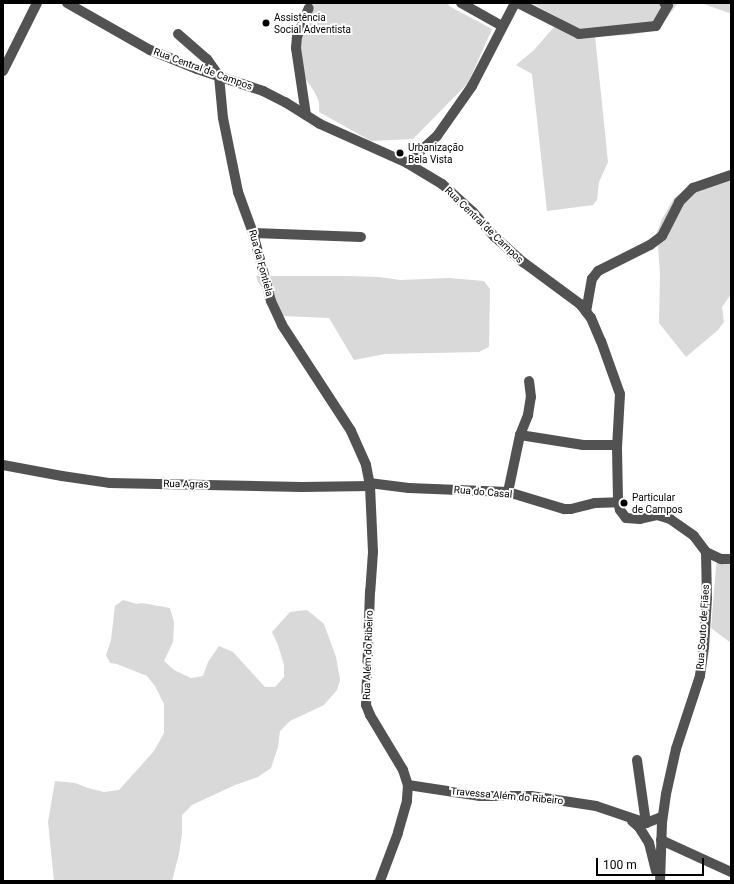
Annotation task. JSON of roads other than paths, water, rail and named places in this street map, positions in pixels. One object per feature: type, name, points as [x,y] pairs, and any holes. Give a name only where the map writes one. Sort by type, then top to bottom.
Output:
[{"type":"street","points":[[3,71],[37,3]]},
{"type":"street","name":"Rua Central de Campos","points":[[67,3],[150,50],[197,69],[263,91],[358,142],[407,163],[442,184],[474,212],[494,236],[522,262],[580,304],[586,312],[601,341],[620,394],[617,445],[618,502]]},
{"type":"street","points":[[461,3],[502,26]]},
{"type":"street","points":[[407,163],[437,136],[468,92],[514,3]]},
{"type":"street","points":[[518,3],[579,34],[656,26],[668,5],[664,3]]},
{"type":"street","points":[[306,115],[296,48],[297,37],[309,8]]},
{"type":"street","name":"Rua da Fontiela","points":[[178,34],[208,59],[219,76],[223,118],[230,156],[238,192],[254,233],[265,283],[282,325],[351,431],[366,465],[370,485]]},
{"type":"street","points":[[586,312],[592,279],[598,271],[650,245],[662,236],[679,202],[693,188],[731,175]]},
{"type":"street","points":[[254,233],[361,237]]},
{"type":"street","points":[[508,492],[520,435],[528,415],[531,397],[529,380]]},
{"type":"street","points":[[520,435],[583,445],[617,445]]},
{"type":"street","name":"Rua Agras","points":[[3,465],[110,483],[310,487],[370,485]]},
{"type":"street","name":"Rua do Casal","points":[[370,485],[508,492],[564,509],[571,509],[595,503],[618,502]]},
{"type":"street","name":"Rua Além do Ribeiro","points":[[370,485],[373,552],[370,591],[366,705],[370,715],[403,770],[408,785],[405,807],[380,881]]},
{"type":"street","points":[[618,502],[620,510],[626,518],[640,519],[658,515],[670,519],[694,536],[706,552],[721,559],[731,559]]},
{"type":"street","name":"Rua Souto de Fiães","points":[[659,881],[662,817],[676,749],[700,676],[704,647],[707,598],[706,552]]},
{"type":"street","points":[[637,760],[646,823],[662,817]]},
{"type":"street","name":"Travessa Além do Ribeiro","points":[[408,785],[480,796],[531,796],[596,806],[646,823]]},
{"type":"street","name":"Travessa Além do Ribeiro","points":[[628,818],[639,827],[649,843],[659,881]]},
{"type":"street","points":[[661,840],[731,872]]},
{"type":"place","name":"Assistência Social Adventista","points":[[266,23]]},
{"type":"place","name":"Urbanização Bela Vista","points":[[400,153]]},
{"type":"place","name":"Particular de Campos","points":[[624,503]]}]
